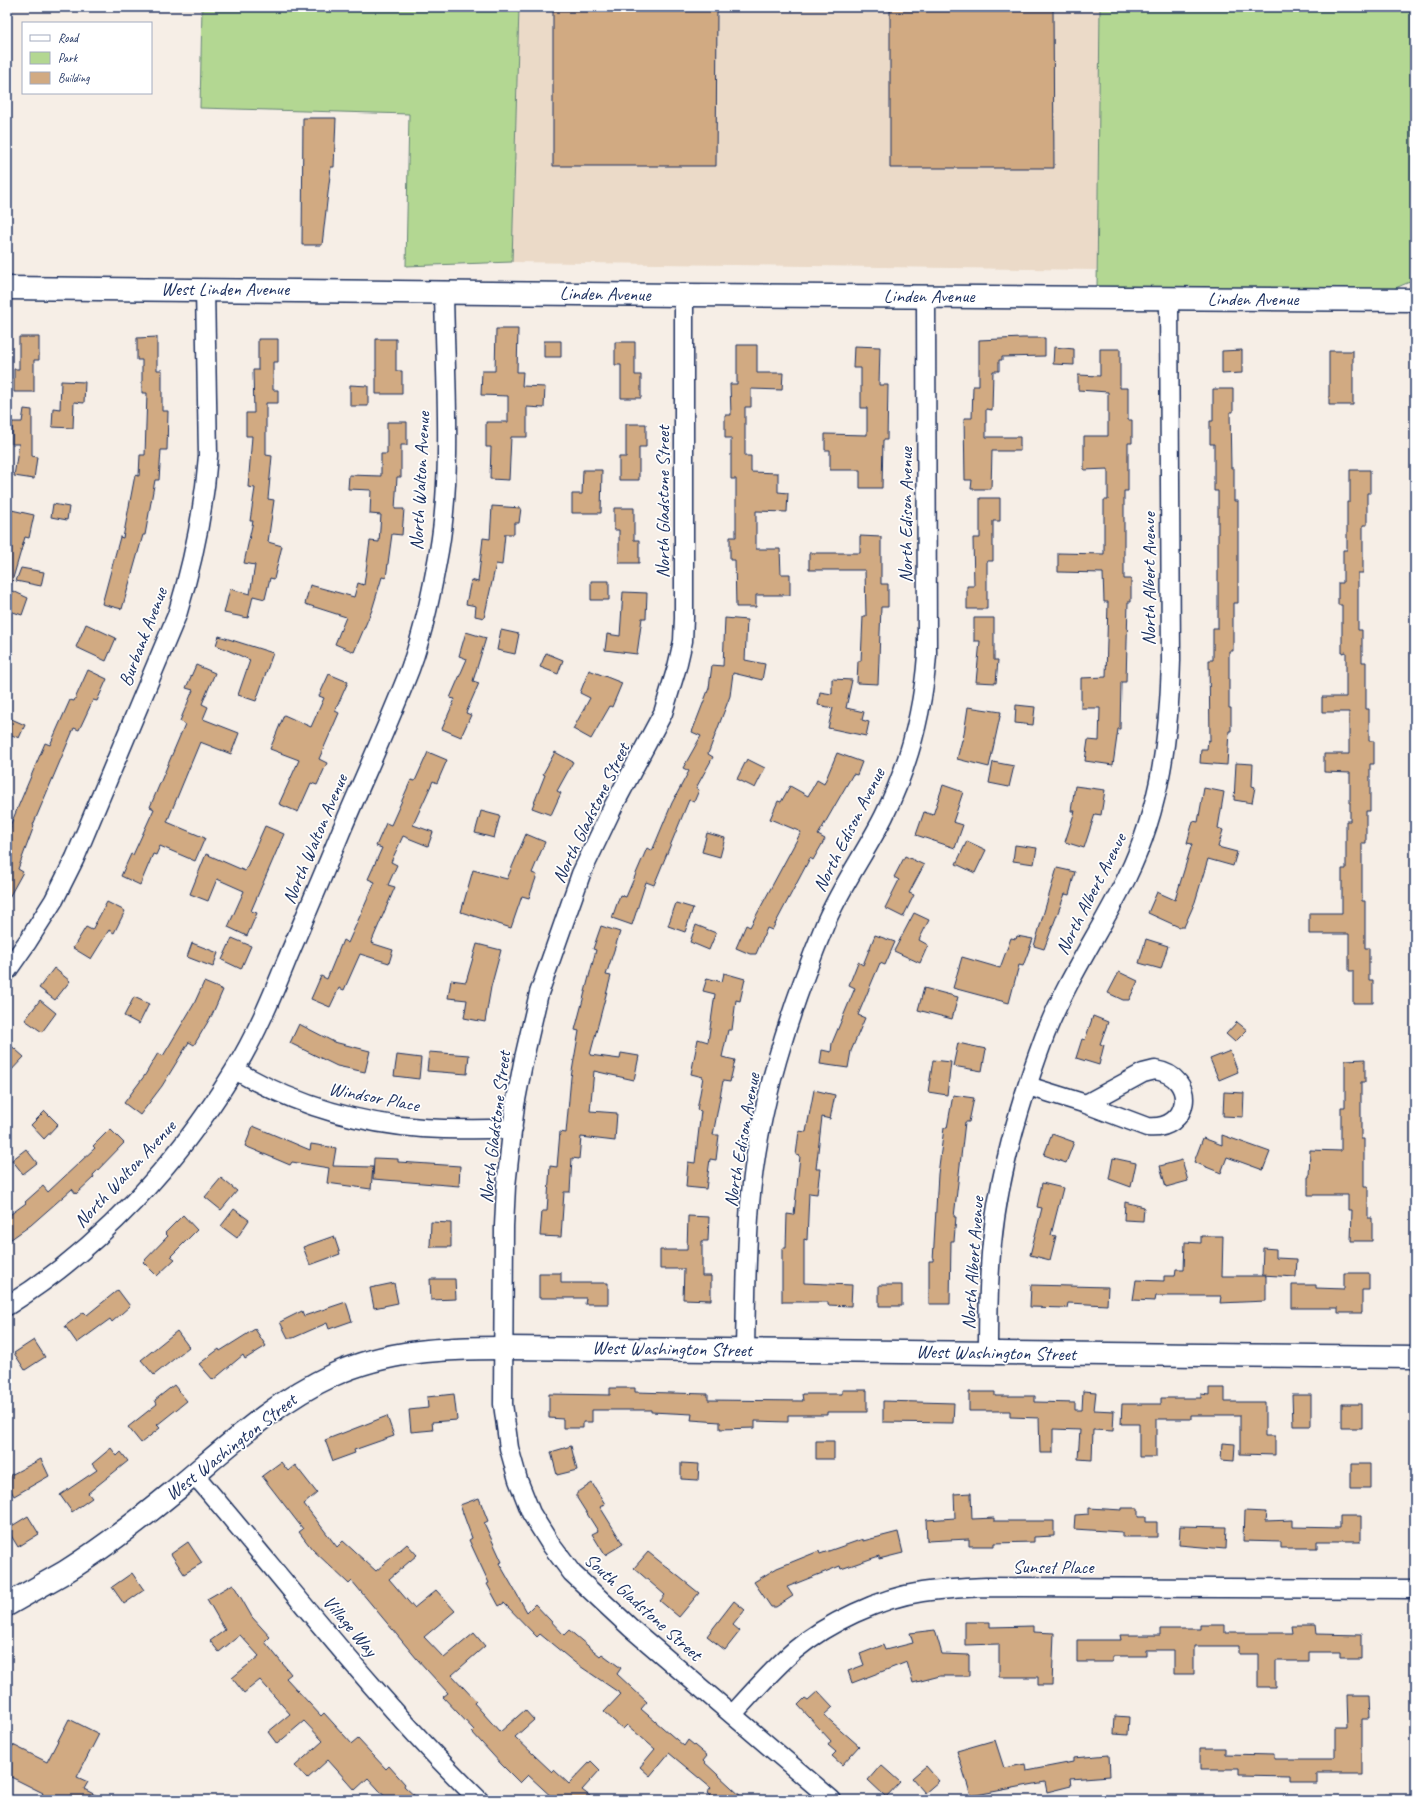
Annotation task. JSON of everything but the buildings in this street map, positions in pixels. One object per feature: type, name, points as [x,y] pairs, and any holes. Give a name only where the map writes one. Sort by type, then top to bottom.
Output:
[{"type":"street","name":"West Linden Avenue","points":[[7,288],[444,291]]},
{"type":"street","name":"Burbank Avenue","points":[[7,971],[54,900],[75,858],[177,615],[196,543],[206,483],[208,456],[205,289]]},
{"type":"street","name":"Linden Avenue","points":[[444,291],[684,295],[1415,300]]},
{"type":"street","name":"North Walton Avenue","points":[[7,1306],[73,1258],[115,1222],[169,1163],[194,1132],[235,1070],[278,983],[410,667],[421,630],[439,548],[444,512],[447,441],[444,291]]},
{"type":"street","name":"North Gladstone Street","points":[[504,1348],[504,1226],[506,1186],[524,1058],[539,992],[581,874],[614,805],[663,713],[678,667],[683,641],[684,295]]},
{"type":"street","name":"North Edison Avenue","points":[[745,1350],[750,1203],[762,1124],[782,1041],[795,1001],[827,920],[842,890],[884,816],[899,782],[912,745],[925,686],[927,655],[926,296]]},
{"type":"street","name":"North Albert Avenue","points":[[988,1353],[989,1278],[992,1243],[997,1203],[1007,1153],[1028,1086],[1062,996],[1128,876],[1145,835],[1165,753],[1169,711],[1171,660],[1169,298]]},
{"type":"street","name":"Windsor Place","points":[[235,1070],[252,1080],[302,1102],[340,1115],[422,1128],[513,1129]]},
{"type":"street","points":[[1028,1086],[1086,1104],[1147,1127],[1158,1128],[1168,1125],[1176,1119],[1182,1110],[1184,1095],[1181,1085],[1175,1077],[1165,1072],[1155,1070],[1143,1073],[1086,1104]]},
{"type":"street","name":"West Washington Street","points":[[7,1605],[65,1572],[95,1552],[268,1414],[300,1392],[333,1375],[376,1360],[414,1351],[459,1348],[504,1348],[1415,1357]]},
{"type":"street","name":"South Gladstone Street","points":[[504,1348],[503,1404],[509,1448],[518,1480],[531,1513],[551,1545],[572,1573],[603,1603],[832,1800]]},
{"type":"street","name":"Village Way","points":[[194,1474],[380,1696],[414,1734],[479,1800]]},
{"type":"street","name":"Sunset Place","points":[[732,1714],[796,1650],[822,1632],[856,1614],[880,1604],[920,1592],[986,1587],[1415,1589]]},
{"type":"shaded area","points":[[519,7],[1100,7],[1097,270],[512,262]]},
{"type":"green space","points":[[202,7],[519,7],[512,262],[406,266],[409,114],[200,108]]},
{"type":"green space","points":[[1100,7],[1411,7],[1412,281],[1393,289],[1097,288]]}]
